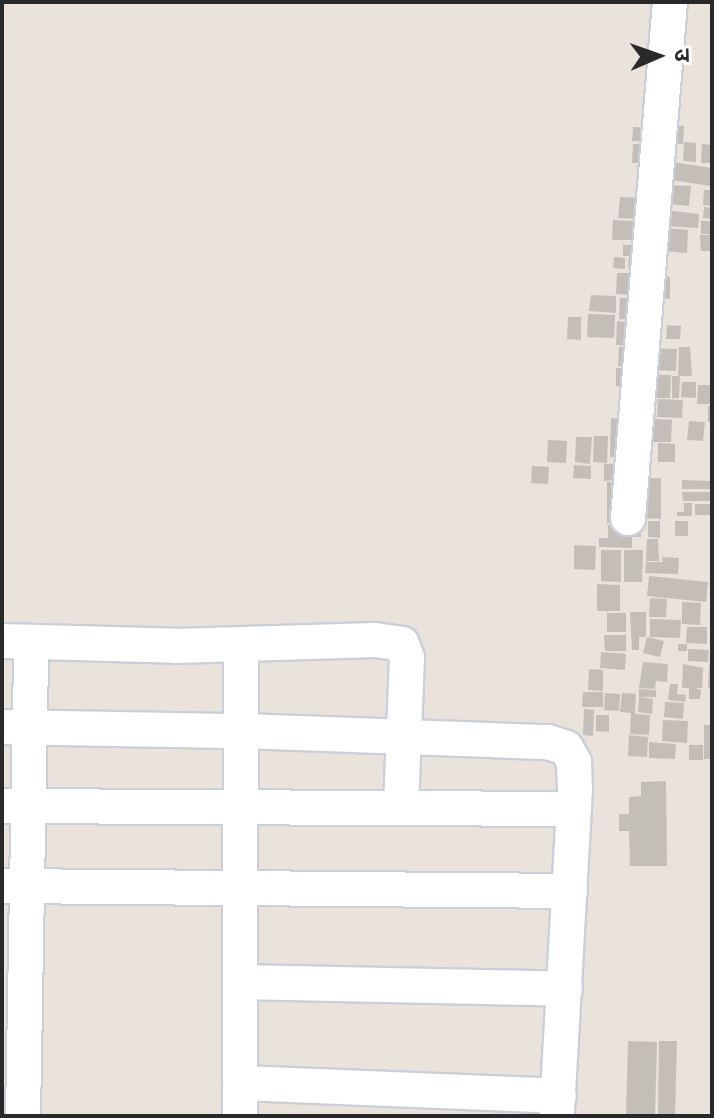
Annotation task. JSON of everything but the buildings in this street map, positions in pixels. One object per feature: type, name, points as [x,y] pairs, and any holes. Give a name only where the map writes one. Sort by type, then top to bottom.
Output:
[{"type":"street","points":[[628,518],[670,2]]},
{"type":"street","points":[[16,1096],[13,973],[17,641],[241,645],[375,640],[402,644],[407,658],[401,808]]},
{"type":"street","points":[[17,729],[243,731],[558,744],[566,748],[574,762],[574,809],[558,1106],[240,1100],[243,982],[243,731],[241,645]]},
{"type":"street","points":[[15,806],[574,809]]},
{"type":"street","points":[[15,886],[570,891]]},
{"type":"street","points":[[243,982],[565,989]]}]
